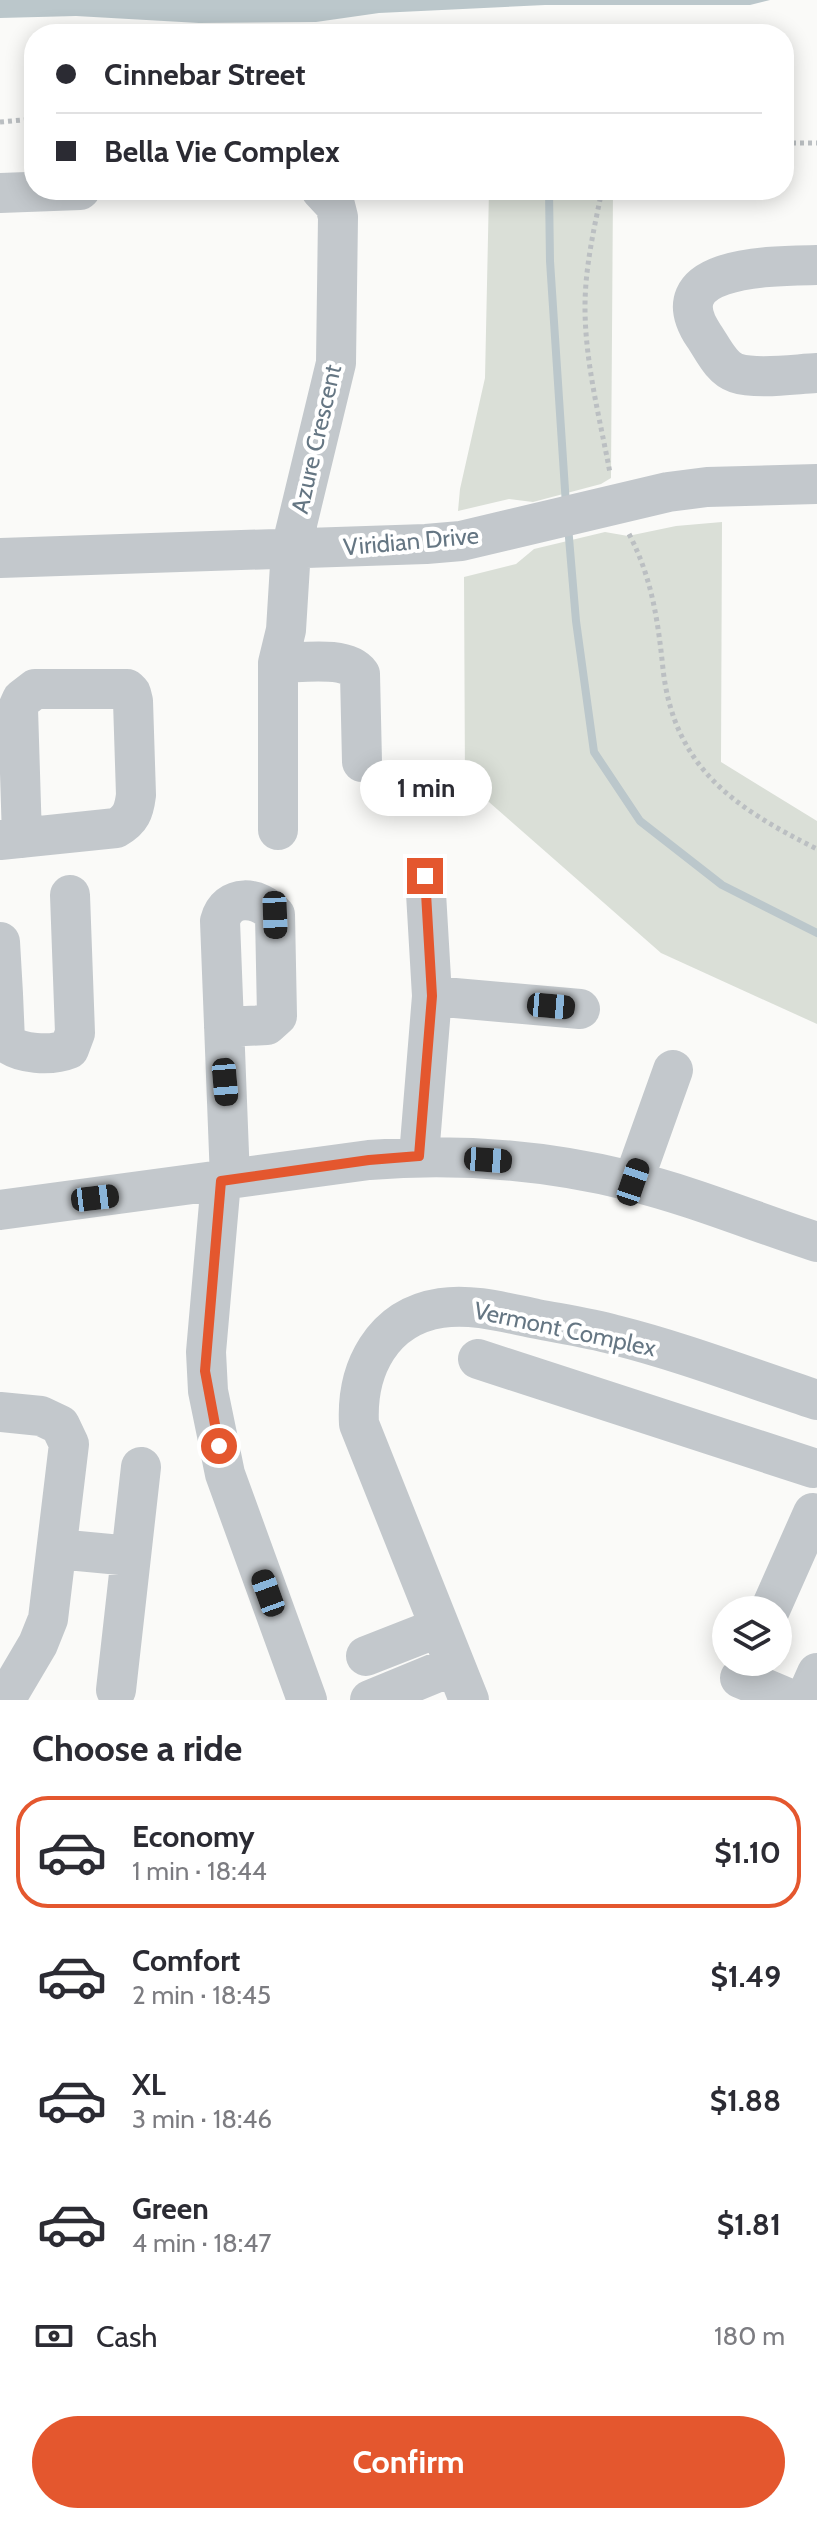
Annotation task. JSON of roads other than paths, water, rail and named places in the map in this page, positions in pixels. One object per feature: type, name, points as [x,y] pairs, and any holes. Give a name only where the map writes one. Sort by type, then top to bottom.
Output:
[{"type":"street","points":[[0,193],[24,192]]},
{"type":"street","name":"Azure Crescent","points":[[278,830],[278,663],[286,630],[291,549],[336,363],[338,217],[330,200]]},
{"type":"street","points":[[817,265],[755,267],[710,279],[698,291],[694,314],[697,325],[723,365],[733,372],[746,375],[817,373]]},
{"type":"street","name":"Viridian Drive","points":[[0,558],[461,541],[668,492],[707,487],[817,484]]},
{"type":"street","points":[[278,663],[344,662],[357,669],[360,674],[362,762]]},
{"type":"street","points":[[419,1156],[432,996],[425,876]]},
{"type":"street","points":[[0,942],[5,1041],[21,1051],[62,1052],[69,1049],[75,1033],[70,895]]},
{"type":"street","points":[[432,996],[580,1009]]},
{"type":"street","points":[[224,1027],[226,1180],[206,1352],[208,1391],[225,1474],[307,1700]]},
{"type":"street","points":[[633,1182],[673,1070]]},
{"type":"street","points":[[0,1210],[369,1160],[419,1156],[539,1164],[633,1182],[817,1242]]},
{"type":"street","name":"Vermont Complex","points":[[370,1700],[462,1683],[359,1424],[360,1383],[367,1364],[378,1346],[405,1321],[431,1310],[459,1307],[501,1312],[614,1334],[817,1400]]},
{"type":"street","points":[[651,1415],[672,1352]]},
{"type":"street","points":[[478,1359],[813,1468]]},
{"type":"street","points":[[0,1412],[41,1416],[60,1425],[69,1444],[48,1619],[38,1644],[5,1700]]},
{"type":"street","points":[[116,1690],[141,1467]]},
{"type":"street","points":[[776,1596],[813,1513]]},
{"type":"street","points":[[57,1549],[131,1556]]},
{"type":"street","points":[[366,1656],[440,1627]]},
{"type":"street","points":[[805,1700],[817,1673]]},
{"type":"street","points":[[739,1680],[792,1700]]},
{"type":"waterway","points":[[549,200],[550,261],[566,505]]},
{"type":"waterway","points":[[568,526],[576,621],[594,752],[640,821],[722,885],[817,933]]}]
